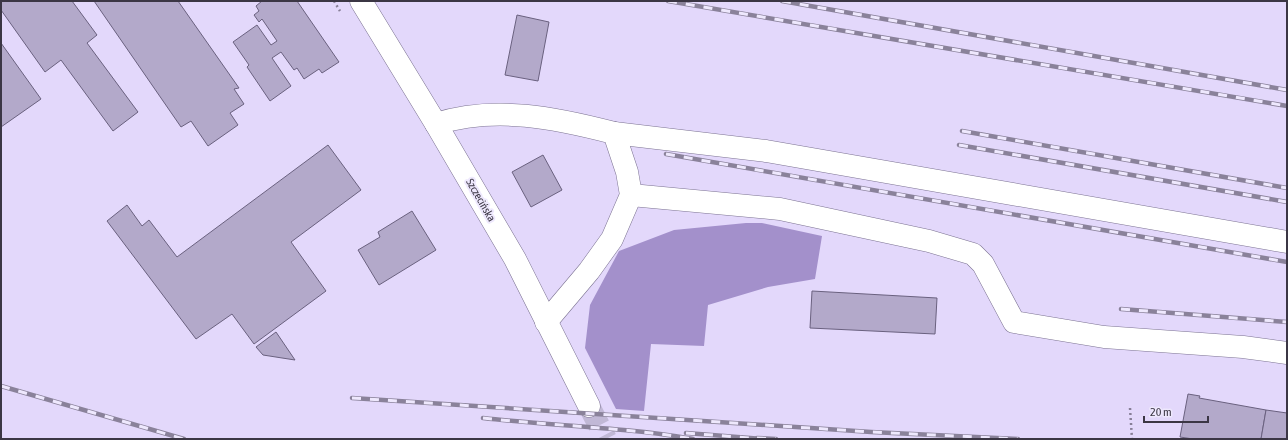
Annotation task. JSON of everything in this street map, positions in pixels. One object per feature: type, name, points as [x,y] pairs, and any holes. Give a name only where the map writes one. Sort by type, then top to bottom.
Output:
[{"type":"street","name":"Szczecińska","points":[[361,1],[436,124],[515,259],[590,406]]},
{"type":"street","points":[[436,124],[458,117],[489,113],[553,118],[614,133],[766,151],[1287,242]]},
{"type":"street","points":[[546,322],[589,271],[612,239],[631,195],[627,172],[614,133]]},
{"type":"street","points":[[631,195],[780,209],[929,241],[973,254],[983,264],[1014,322],[1104,337],[1243,347],[1287,353]]},
{"type":"path","points":[[1130,408],[1132,439]]},
{"type":"shaded area","points":[[746,223],[762,223],[822,236],[815,279],[768,287],[708,305],[704,346],[651,344],[644,411],[616,409],[585,348],[590,305],[619,251],[674,230]]},
{"type":"building","points":[[1,1],[72,1],[97,35],[87,43],[138,112],[113,131],[61,60],[45,72],[1,10]]},
{"type":"building","points":[[94,1],[178,1],[239,88],[234,89],[244,104],[230,113],[238,125],[208,146],[191,121],[181,127]]},
{"type":"building","points":[[262,1],[297,1],[339,62],[322,73],[319,69],[304,79],[297,68],[294,70],[281,52],[272,58],[291,86],[270,101],[247,67],[249,65],[233,42],[257,25],[271,45],[277,41],[262,19],[259,22],[254,15],[259,11],[256,6]]},
{"type":"building","points":[[517,15],[549,22],[538,81],[505,75]]},
{"type":"building","points":[[1,43],[41,99],[1,127]]},
{"type":"building","points":[[328,145],[361,190],[291,242],[326,291],[254,344],[232,314],[196,339],[107,221],[127,205],[142,226],[149,220],[177,257]]},
{"type":"building","points":[[543,155],[562,190],[531,207],[512,172]]},
{"type":"building","points":[[412,211],[436,250],[379,285],[358,250],[380,237],[378,232]]},
{"type":"building","points":[[812,291],[937,298],[935,334],[810,328]]},
{"type":"building","points":[[276,332],[295,360],[263,355],[256,347]]},
{"type":"building","points":[[1188,394],[1200,396],[1199,398],[1266,410],[1261,439],[1193,439],[1180,437]]},
{"type":"building","points":[[1266,410],[1287,413],[1287,439],[1261,439]]},
{"type":"tunnel","points":[[589,406],[606,439]]},
{"type":"railway","points":[[668,1],[1287,106]]},
{"type":"railway","points":[[782,1],[1287,90]]},
{"type":"railway","points":[[962,131],[1287,188]]},
{"type":"railway","points":[[959,145],[1287,202]]},
{"type":"railway","points":[[666,154],[1287,262]]},
{"type":"railway","points":[[1121,309],[1287,322]]},
{"type":"railway","points":[[1,386],[184,439]]},
{"type":"railway","points":[[352,398],[871,432],[1018,439]]},
{"type":"railway","points":[[483,418],[615,429],[693,439]]},
{"type":"railway","points":[[686,433],[763,439]]},
{"type":"railway","points":[[757,438],[776,439]]}]
